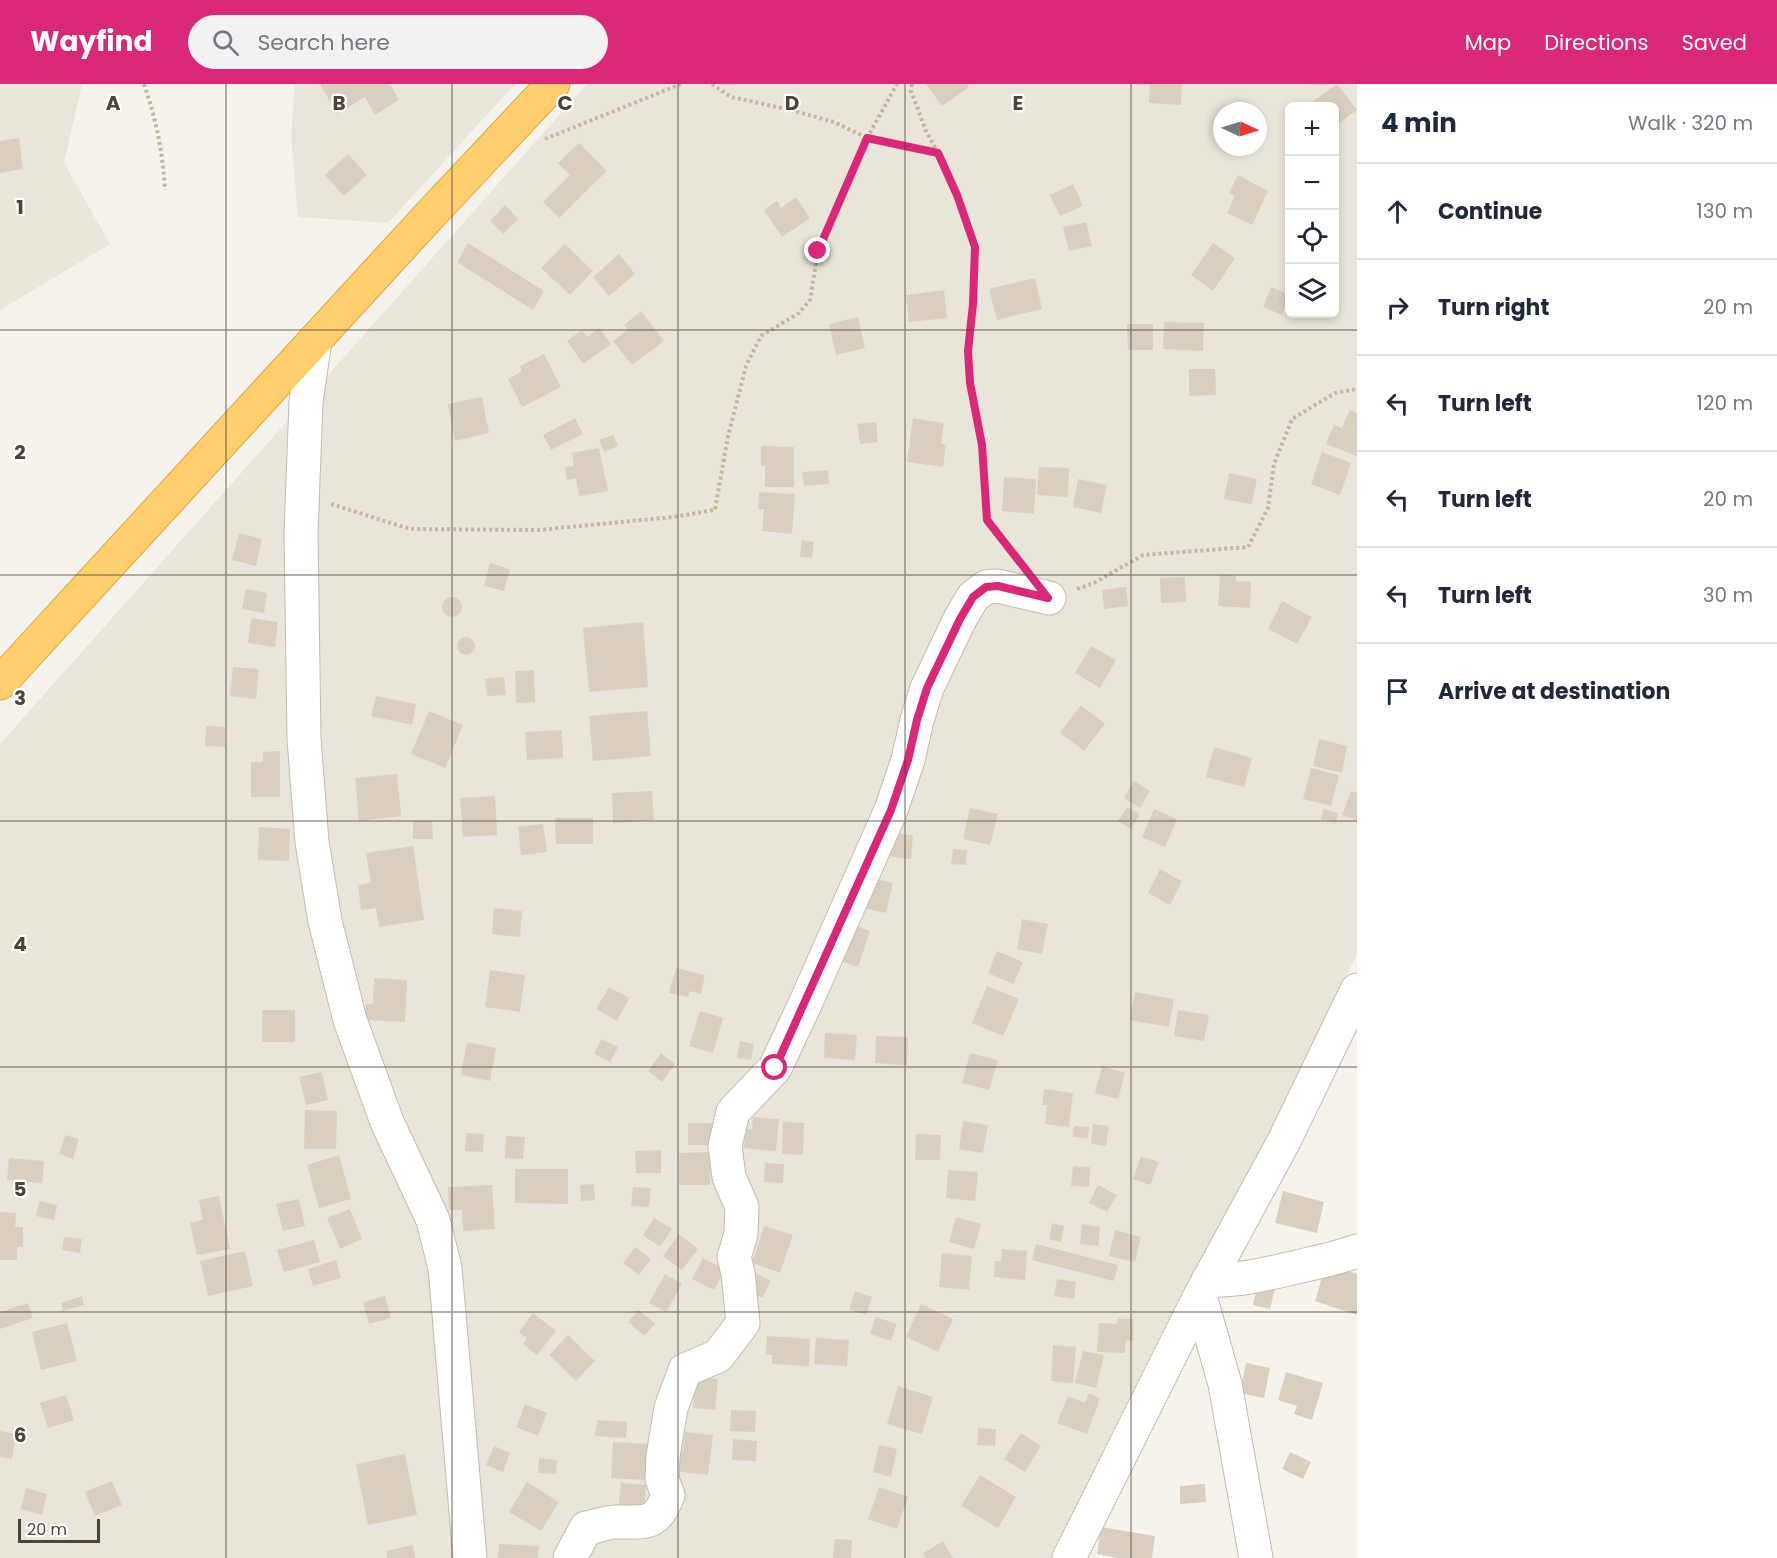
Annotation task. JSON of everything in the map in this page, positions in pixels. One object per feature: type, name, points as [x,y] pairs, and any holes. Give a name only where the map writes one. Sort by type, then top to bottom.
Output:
[{"type":"highway","points":[[0,683],[553,84]]},
{"type":"street","points":[[315,340],[306,402],[301,533],[304,739],[312,842],[325,921],[350,1020],[387,1122],[433,1220],[445,1268],[470,1558]]},
{"type":"street","points":[[570,1558],[586,1528],[612,1521],[627,1523],[653,1520],[663,1510],[668,1495],[662,1479],[671,1408],[685,1370],[718,1356],[742,1323],[738,1273],[734,1257],[741,1234],[742,1208],[729,1177],[725,1146],[733,1112],[775,1068],[806,1002],[891,810],[908,760],[927,688],[960,619],[973,597],[986,587],[998,586],[1048,598]]},
{"type":"street","points":[[1069,1558],[1204,1288],[1284,1141],[1357,990]]},
{"type":"street","points":[[1204,1288],[1342,1257],[1357,1251]]},
{"type":"street","points":[[1204,1288],[1225,1384],[1256,1558]]},
{"type":"path","points":[[144,84],[154,114],[164,163],[165,190]]},
{"type":"path","points":[[542,140],[681,84]]},
{"type":"path","points":[[712,84],[731,97],[834,122],[867,138],[938,153]]},
{"type":"path","points":[[302,494],[410,529],[538,530],[673,517],[716,510],[728,436],[746,366],[761,336],[799,313],[810,300],[818,251],[867,138],[897,84]]},
{"type":"path","points":[[912,84],[911,91],[926,131],[957,195],[975,247],[973,304],[968,351],[970,383],[982,445],[987,520],[1021,563]]},
{"type":"path","points":[[1048,598],[1092,584],[1143,555],[1248,547],[1268,508],[1274,464],[1292,419],[1335,393],[1357,389]]},
{"type":"shaded area","points":[[0,84],[82,84],[64,163],[110,244],[0,310]]},
{"type":"shaded area","points":[[295,84],[515,84],[388,223],[298,217],[291,134]]},
{"type":"shaded area","points":[[587,84],[1357,84],[1357,953],[1120,1461],[1072,1558],[0,1558],[0,744]]},
{"type":"building","points":[[320,84],[390,84],[399,100],[375,115],[365,97],[337,114]]},
{"type":"building","points":[[926,84],[967,84],[969,87],[942,106]]},
{"type":"building","points":[[1150,84],[1182,84],[1181,105],[1149,103]]},
{"type":"building","points":[[1337,84],[1357,110],[1339,123],[1339,102],[1312,102]]},
{"type":"building","points":[[19,138],[23,169],[0,173],[0,141]]},
{"type":"building","points":[[579,143],[607,171],[559,218],[543,202],[570,175],[558,163]]},
{"type":"building","points":[[348,154],[367,175],[344,196],[325,175]]},
{"type":"building","points":[[1238,175],[1268,191],[1252,225],[1227,213],[1235,196],[1229,193]]},
{"type":"building","points":[[1073,184],[1083,206],[1060,216],[1050,195]]},
{"type":"building","points":[[796,197],[810,218],[782,237],[764,210],[777,201],[781,208]]},
{"type":"building","points":[[505,205],[518,219],[503,234],[490,221]]},
{"type":"building","points":[[1086,222],[1092,246],[1069,251],[1063,227]]},
{"type":"building","points":[[468,243],[544,291],[533,310],[457,262]]},
{"type":"building","points":[[1213,243],[1235,258],[1213,291],[1191,275]]},
{"type":"building","points":[[565,244],[593,271],[570,295],[541,268]]},
{"type":"building","points":[[619,254],[635,274],[609,296],[593,277]]},
{"type":"building","points":[[1035,278],[1042,309],[997,320],[989,289]]},
{"type":"building","points":[[1271,287],[1285,293],[1285,308],[1282,315],[1263,307]]},
{"type":"building","points":[[944,290],[947,318],[909,322],[906,295]]},
{"type":"building","points":[[641,311],[664,341],[632,365],[613,341],[628,330],[624,325]]},
{"type":"building","points":[[858,317],[865,348],[836,355],[829,324]]},
{"type":"building","points":[[1164,322],[1204,323],[1203,351],[1163,349]]},
{"type":"building","points":[[1127,324],[1153,324],[1153,350],[1128,350]]},
{"type":"building","points":[[599,328],[611,344],[583,364],[567,341],[582,330],[587,337]]},
{"type":"building","points":[[544,354],[561,387],[522,407],[508,379],[522,371],[520,366]]},
{"type":"building","points":[[1189,369],[1215,369],[1216,395],[1189,396]]},
{"type":"building","points":[[482,397],[489,433],[455,441],[448,404]]},
{"type":"building","points":[[1350,410],[1357,413],[1357,456],[1326,444],[1334,425],[1342,428]]},
{"type":"building","points":[[575,418],[583,434],[551,450],[543,435]]},
{"type":"building","points":[[913,418],[944,423],[941,444],[946,445],[943,467],[907,462]]},
{"type":"building","points":[[876,422],[878,442],[860,444],[857,424]]},
{"type":"building","points":[[613,435],[618,446],[604,452],[599,440]]},
{"type":"building","points":[[761,446],[794,447],[794,487],[765,487],[765,466],[761,466]]},
{"type":"building","points":[[599,448],[608,491],[579,496],[576,478],[567,480],[565,467],[574,466],[572,453]]},
{"type":"building","points":[[1322,452],[1351,463],[1340,495],[1311,484]]},
{"type":"building","points":[[1039,467],[1069,468],[1068,497],[1037,495]]},
{"type":"building","points":[[828,470],[829,484],[804,486],[802,472]]},
{"type":"building","points":[[1229,473],[1257,479],[1252,504],[1224,499]]},
{"type":"building","points":[[1004,477],[1036,479],[1034,514],[1002,511]]},
{"type":"building","points":[[1078,479],[1107,485],[1101,513],[1073,507]]},
{"type":"building","points":[[759,492],[795,494],[792,534],[762,531],[764,509],[758,509]]},
{"type":"building","points":[[239,533],[262,539],[256,566],[232,560]]},
{"type":"building","points":[[802,540],[814,542],[812,558],[800,557]]},
{"type":"building","points":[[490,563],[510,569],[504,591],[484,586]]},
{"type":"building","points":[[1220,575],[1236,576],[1236,581],[1251,582],[1250,608],[1218,606]]},
{"type":"building","points":[[1185,577],[1186,602],[1161,603],[1160,578]]},
{"type":"building","points":[[1126,587],[1128,606],[1104,609],[1102,590]]},
{"type":"building","points":[[246,589],[267,593],[264,613],[242,609]]},
{"type":"building","points":[[452,597],[459,600],[462,607],[459,614],[452,617],[445,614],[442,607],[445,600]]},
{"type":"building","points":[[1282,601],[1312,617],[1297,644],[1268,629]]},
{"type":"building","points":[[251,618],[278,622],[275,647],[248,643]]},
{"type":"building","points":[[643,622],[648,687],[589,692],[583,628]]},
{"type":"building","points":[[462,637],[470,637],[475,642],[473,653],[462,655],[457,650],[457,642]]},
{"type":"building","points":[[1091,646],[1116,660],[1100,688],[1075,673]]},
{"type":"building","points":[[233,667],[259,669],[256,699],[230,696]]},
{"type":"building","points":[[534,670],[535,702],[516,703],[515,671]]},
{"type":"building","points":[[504,677],[506,695],[487,696],[485,679]]},
{"type":"building","points":[[376,696],[416,704],[412,725],[371,716]]},
{"type":"building","points":[[1081,705],[1105,724],[1084,751],[1060,733]]},
{"type":"building","points":[[429,711],[463,725],[445,768],[411,754]]},
{"type":"building","points":[[647,711],[651,756],[593,761],[589,716]]},
{"type":"building","points":[[206,726],[225,727],[225,747],[205,746]]},
{"type":"building","points":[[562,730],[563,758],[527,760],[525,732]]},
{"type":"building","points":[[1319,739],[1347,746],[1342,773],[1313,766]]},
{"type":"building","points":[[1214,747],[1252,758],[1244,787],[1206,777]]},
{"type":"building","points":[[280,751],[280,797],[251,797],[251,762],[263,762],[263,752]]},
{"type":"building","points":[[1311,768],[1339,775],[1331,806],[1303,799]]},
{"type":"building","points":[[397,774],[401,816],[359,821],[355,778]]},
{"type":"building","points":[[1134,781],[1150,791],[1140,808],[1124,798]]},
{"type":"building","points":[[652,791],[654,820],[613,823],[612,793]]},
{"type":"building","points":[[1351,791],[1357,793],[1357,820],[1342,815]]},
{"type":"building","points":[[495,796],[497,835],[463,837],[460,798]]},
{"type":"building","points":[[1127,807],[1140,814],[1131,829],[1118,821]]},
{"type":"building","points":[[970,808],[998,814],[990,845],[963,839]]},
{"type":"building","points":[[1154,809],[1177,819],[1165,847],[1142,837]]},
{"type":"building","points":[[1323,809],[1338,813],[1336,823],[1321,819]]},
{"type":"building","points":[[555,818],[593,818],[593,844],[556,844]]},
{"type":"building","points":[[413,821],[432,821],[433,839],[413,839]]},
{"type":"building","points":[[543,824],[547,852],[521,855],[518,827]]},
{"type":"building","points":[[259,827],[290,829],[289,861],[258,860]]},
{"type":"building","points":[[889,833],[913,835],[911,859],[886,856]]},
{"type":"building","points":[[413,846],[424,920],[379,927],[376,908],[361,910],[358,885],[371,883],[366,853]]},
{"type":"building","points":[[953,849],[967,850],[966,865],[951,864]]},
{"type":"building","points":[[1160,869],[1182,881],[1170,905],[1148,893]]},
{"type":"building","points":[[863,876],[893,883],[886,913],[856,906]]},
{"type":"building","points":[[494,908],[522,911],[520,937],[492,934]]},
{"type":"building","points":[[1022,919],[1048,924],[1042,954],[1017,949]]},
{"type":"building","points":[[845,922],[870,931],[858,967],[832,958]]},
{"type":"building","points":[[997,951],[1023,962],[1013,984],[988,973]]},
{"type":"building","points":[[676,968],[705,975],[701,994],[690,991],[688,997],[669,993]]},
{"type":"building","points":[[490,970],[525,975],[520,1012],[485,1007]]},
{"type":"building","points":[[374,978],[407,980],[405,1022],[366,1020],[366,1004],[373,1004]]},
{"type":"building","points":[[987,986],[1019,999],[1003,1036],[972,1023]]},
{"type":"building","points":[[609,987],[629,998],[617,1021],[596,1009]]},
{"type":"building","points":[[1135,992],[1174,999],[1169,1027],[1130,1020]]},
{"type":"building","points":[[262,1010],[295,1010],[295,1042],[262,1042]]},
{"type":"building","points":[[1178,1010],[1209,1015],[1204,1041],[1174,1036]]},
{"type":"building","points":[[700,1011],[723,1018],[713,1053],[689,1046]]},
{"type":"building","points":[[825,1033],[857,1035],[855,1060],[824,1058]]},
{"type":"building","points":[[876,1036],[908,1037],[907,1065],[875,1063]]},
{"type":"building","points":[[601,1039],[618,1047],[610,1062],[594,1054]]},
{"type":"building","points":[[740,1041],[754,1044],[751,1060],[737,1058]]},
{"type":"building","points":[[467,1042],[496,1048],[490,1081],[461,1075]]},
{"type":"building","points":[[661,1053],[675,1064],[662,1082],[648,1071]]},
{"type":"building","points":[[970,1053],[998,1060],[989,1090],[962,1083]]},
{"type":"building","points":[[1102,1066],[1125,1073],[1118,1099],[1095,1093]]},
{"type":"building","points":[[322,1072],[328,1100],[306,1105],[299,1077]]},
{"type":"building","points":[[1044,1089],[1073,1093],[1069,1127],[1045,1124],[1047,1105],[1042,1105]]},
{"type":"building","points":[[305,1110],[337,1111],[336,1149],[304,1149]]},
{"type":"building","points":[[753,1117],[779,1119],[776,1151],[744,1148],[746,1129],[752,1129]]},
{"type":"building","points":[[963,1121],[988,1125],[983,1153],[959,1149]]},
{"type":"building","points":[[783,1122],[804,1123],[803,1155],[782,1154]]},
{"type":"building","points":[[688,1123],[712,1123],[711,1145],[688,1145]]},
{"type":"building","points":[[1093,1124],[1109,1126],[1106,1146],[1091,1144]]},
{"type":"building","points":[[1074,1126],[1089,1127],[1088,1138],[1073,1137]]},
{"type":"building","points":[[466,1133],[484,1134],[483,1152],[465,1151]]},
{"type":"building","points":[[916,1134],[941,1135],[940,1160],[915,1160]]},
{"type":"building","points":[[65,1135],[79,1139],[73,1159],[59,1154]]},
{"type":"building","points":[[506,1136],[525,1137],[523,1159],[505,1158]]},
{"type":"building","points":[[661,1150],[661,1173],[636,1173],[635,1151]]},
{"type":"building","points":[[710,1152],[710,1185],[679,1185],[679,1153]]},
{"type":"building","points":[[339,1155],[351,1199],[319,1208],[307,1165]]},
{"type":"building","points":[[1141,1156],[1159,1162],[1150,1185],[1133,1179]]},
{"type":"building","points":[[9,1158],[44,1161],[42,1183],[7,1180]]},
{"type":"building","points":[[765,1163],[784,1164],[783,1183],[764,1182]]},
{"type":"building","points":[[1073,1166],[1090,1167],[1089,1187],[1071,1186]]},
{"type":"building","points":[[515,1169],[568,1169],[568,1204],[515,1203]]},
{"type":"building","points":[[948,1170],[978,1172],[975,1201],[946,1198]]},
{"type":"building","points":[[594,1184],[595,1200],[581,1201],[580,1185]]},
{"type":"building","points":[[492,1185],[495,1229],[463,1231],[462,1210],[449,1210],[448,1187]]},
{"type":"building","points":[[1098,1185],[1117,1195],[1107,1212],[1089,1203]]},
{"type":"building","points":[[633,1187],[651,1188],[649,1207],[631,1206]]},
{"type":"building","points":[[1283,1191],[1324,1202],[1317,1233],[1275,1223]]},
{"type":"building","points":[[219,1196],[230,1249],[197,1255],[190,1223],[203,1220],[199,1200]]},
{"type":"building","points":[[299,1199],[305,1226],[283,1231],[276,1204]]},
{"type":"building","points":[[39,1201],[57,1205],[54,1220],[36,1216]]},
{"type":"building","points":[[350,1209],[362,1239],[340,1249],[327,1218]]},
{"type":"building","points":[[0,1212],[16,1213],[15,1227],[23,1227],[23,1247],[17,1247],[17,1260],[0,1260]]},
{"type":"building","points":[[956,1217],[981,1224],[974,1249],[949,1242]]},
{"type":"building","points":[[654,1218],[672,1229],[660,1247],[643,1235]]},
{"type":"building","points":[[1052,1223],[1064,1226],[1061,1242],[1049,1239]]},
{"type":"building","points":[[1082,1224],[1100,1227],[1098,1246],[1080,1244]]},
{"type":"building","points":[[764,1226],[793,1235],[780,1273],[752,1263]]},
{"type":"building","points":[[1115,1230],[1141,1237],[1135,1262],[1109,1256]]},
{"type":"building","points":[[679,1234],[698,1249],[682,1270],[663,1256]]},
{"type":"building","points":[[64,1237],[82,1239],[80,1253],[62,1250]]},
{"type":"building","points":[[314,1240],[320,1262],[284,1272],[277,1250]]},
{"type":"building","points":[[1036,1244],[1118,1265],[1114,1281],[1032,1260]]},
{"type":"building","points":[[635,1247],[651,1259],[639,1275],[623,1263]]},
{"type":"building","points":[[1002,1249],[1027,1251],[1025,1280],[994,1277],[995,1261],[1001,1261]]},
{"type":"building","points":[[245,1251],[253,1286],[208,1296],[200,1261]]},
{"type":"building","points":[[942,1253],[972,1256],[969,1290],[939,1287]]},
{"type":"building","points":[[703,1258],[725,1269],[714,1290],[692,1279]]},
{"type":"building","points":[[336,1260],[341,1278],[313,1286],[308,1269]]},
{"type":"building","points":[[1326,1264],[1357,1274],[1357,1315],[1315,1301]]},
{"type":"building","points":[[756,1273],[771,1281],[762,1298],[748,1290]]},
{"type":"building","points":[[665,1274],[682,1284],[666,1312],[649,1303]]},
{"type":"building","points":[[1057,1279],[1076,1282],[1074,1299],[1054,1296]]},
{"type":"building","points":[[1258,1284],[1275,1288],[1270,1309],[1253,1305]]},
{"type":"building","points":[[855,1291],[872,1297],[866,1315],[849,1309]]},
{"type":"building","points":[[82,1296],[84,1305],[63,1311],[61,1303]]},
{"type":"building","points":[[385,1296],[391,1318],[369,1324],[363,1302]]},
{"type":"building","points":[[28,1303],[33,1318],[0,1329],[0,1312]]},
{"type":"building","points":[[921,1304],[953,1319],[938,1352],[906,1337]]},
{"type":"building","points":[[639,1310],[655,1324],[644,1336],[628,1322]]},
{"type":"building","points":[[533,1313],[556,1331],[537,1355],[523,1344],[527,1338],[519,1332]]},
{"type":"building","points":[[876,1317],[897,1324],[891,1341],[870,1334]]},
{"type":"building","points":[[1117,1318],[1134,1319],[1133,1341],[1126,1340],[1125,1353],[1097,1352],[1099,1323],[1117,1324]]},
{"type":"building","points":[[67,1323],[77,1361],[41,1370],[32,1332]]},
{"type":"building","points":[[568,1335],[595,1361],[576,1381],[549,1355]]},
{"type":"building","points":[[767,1336],[810,1339],[809,1366],[772,1364],[772,1355],[766,1355]]},
{"type":"building","points":[[816,1338],[849,1340],[847,1366],[814,1364]]},
{"type":"building","points":[[1053,1345],[1076,1347],[1073,1383],[1051,1381]]},
{"type":"building","points":[[1083,1351],[1104,1355],[1096,1388],[1075,1383]]},
{"type":"building","points":[[1246,1363],[1270,1368],[1264,1398],[1240,1393]]},
{"type":"building","points":[[1286,1372],[1323,1383],[1312,1420],[1294,1414],[1297,1406],[1278,1400]]},
{"type":"building","points":[[695,1377],[718,1379],[715,1410],[693,1408]]},
{"type":"building","points":[[898,1386],[933,1397],[922,1434],[887,1424]]},
{"type":"building","points":[[1089,1393],[1100,1398],[1087,1434],[1057,1423],[1068,1396],[1085,1403]]},
{"type":"building","points":[[66,1395],[74,1420],[48,1428],[40,1403]]},
{"type":"building","points":[[525,1404],[547,1413],[538,1436],[516,1427]]},
{"type":"building","points":[[731,1410],[756,1411],[755,1432],[730,1431]]},
{"type":"building","points":[[597,1420],[627,1422],[626,1438],[595,1436]]},
{"type":"building","points":[[978,1428],[996,1429],[995,1446],[977,1445]]},
{"type":"building","points":[[0,1431],[16,1434],[12,1459],[0,1457]]},
{"type":"building","points":[[685,1432],[713,1435],[708,1475],[671,1471],[674,1451],[683,1452]]},
{"type":"building","points":[[1021,1433],[1041,1446],[1025,1472],[1004,1459]]},
{"type":"building","points":[[733,1439],[757,1441],[756,1461],[732,1460]]},
{"type":"building","points":[[613,1442],[649,1444],[647,1480],[611,1478]]},
{"type":"building","points":[[879,1445],[897,1449],[891,1477],[873,1472]]},
{"type":"building","points":[[494,1446],[510,1453],[503,1472],[486,1465]]},
{"type":"building","points":[[1290,1452],[1311,1462],[1303,1479],[1282,1469]]},
{"type":"building","points":[[405,1454],[417,1515],[368,1525],[356,1464]]},
{"type":"building","points":[[539,1458],[557,1460],[556,1474],[538,1473]]},
{"type":"building","points":[[980,1475],[1016,1497],[998,1528],[961,1506]]},
{"type":"building","points":[[112,1481],[122,1505],[95,1516],[85,1492]]},
{"type":"building","points":[[527,1482],[559,1502],[541,1531],[509,1512]]},
{"type":"building","points":[[621,1483],[646,1485],[644,1516],[618,1514]]},
{"type":"building","points":[[1205,1484],[1206,1502],[1180,1504],[1180,1486]]},
{"type":"building","points":[[879,1487],[908,1497],[897,1529],[868,1519]]},
{"type":"building","points":[[26,1488],[47,1494],[42,1515],[21,1509]]},
{"type":"building","points":[[1101,1527],[1155,1536],[1152,1558],[1118,1558],[1097,1554]]},
{"type":"building","points":[[835,1539],[852,1540],[851,1558],[833,1558]]},
{"type":"building","points":[[943,1541],[953,1558],[926,1558],[923,1553]]},
{"type":"building","points":[[499,1544],[539,1546],[538,1558],[498,1558]]},
{"type":"building","points":[[413,1545],[415,1558],[387,1558],[386,1551]]},
{"type":"route","points":[[775,1068],[891,810],[908,760],[927,688],[960,619],[973,597],[986,587],[998,586],[1048,598],[987,520],[982,445],[970,383],[968,351],[973,304],[975,247],[957,195],[938,153],[867,138],[818,251]]}]
